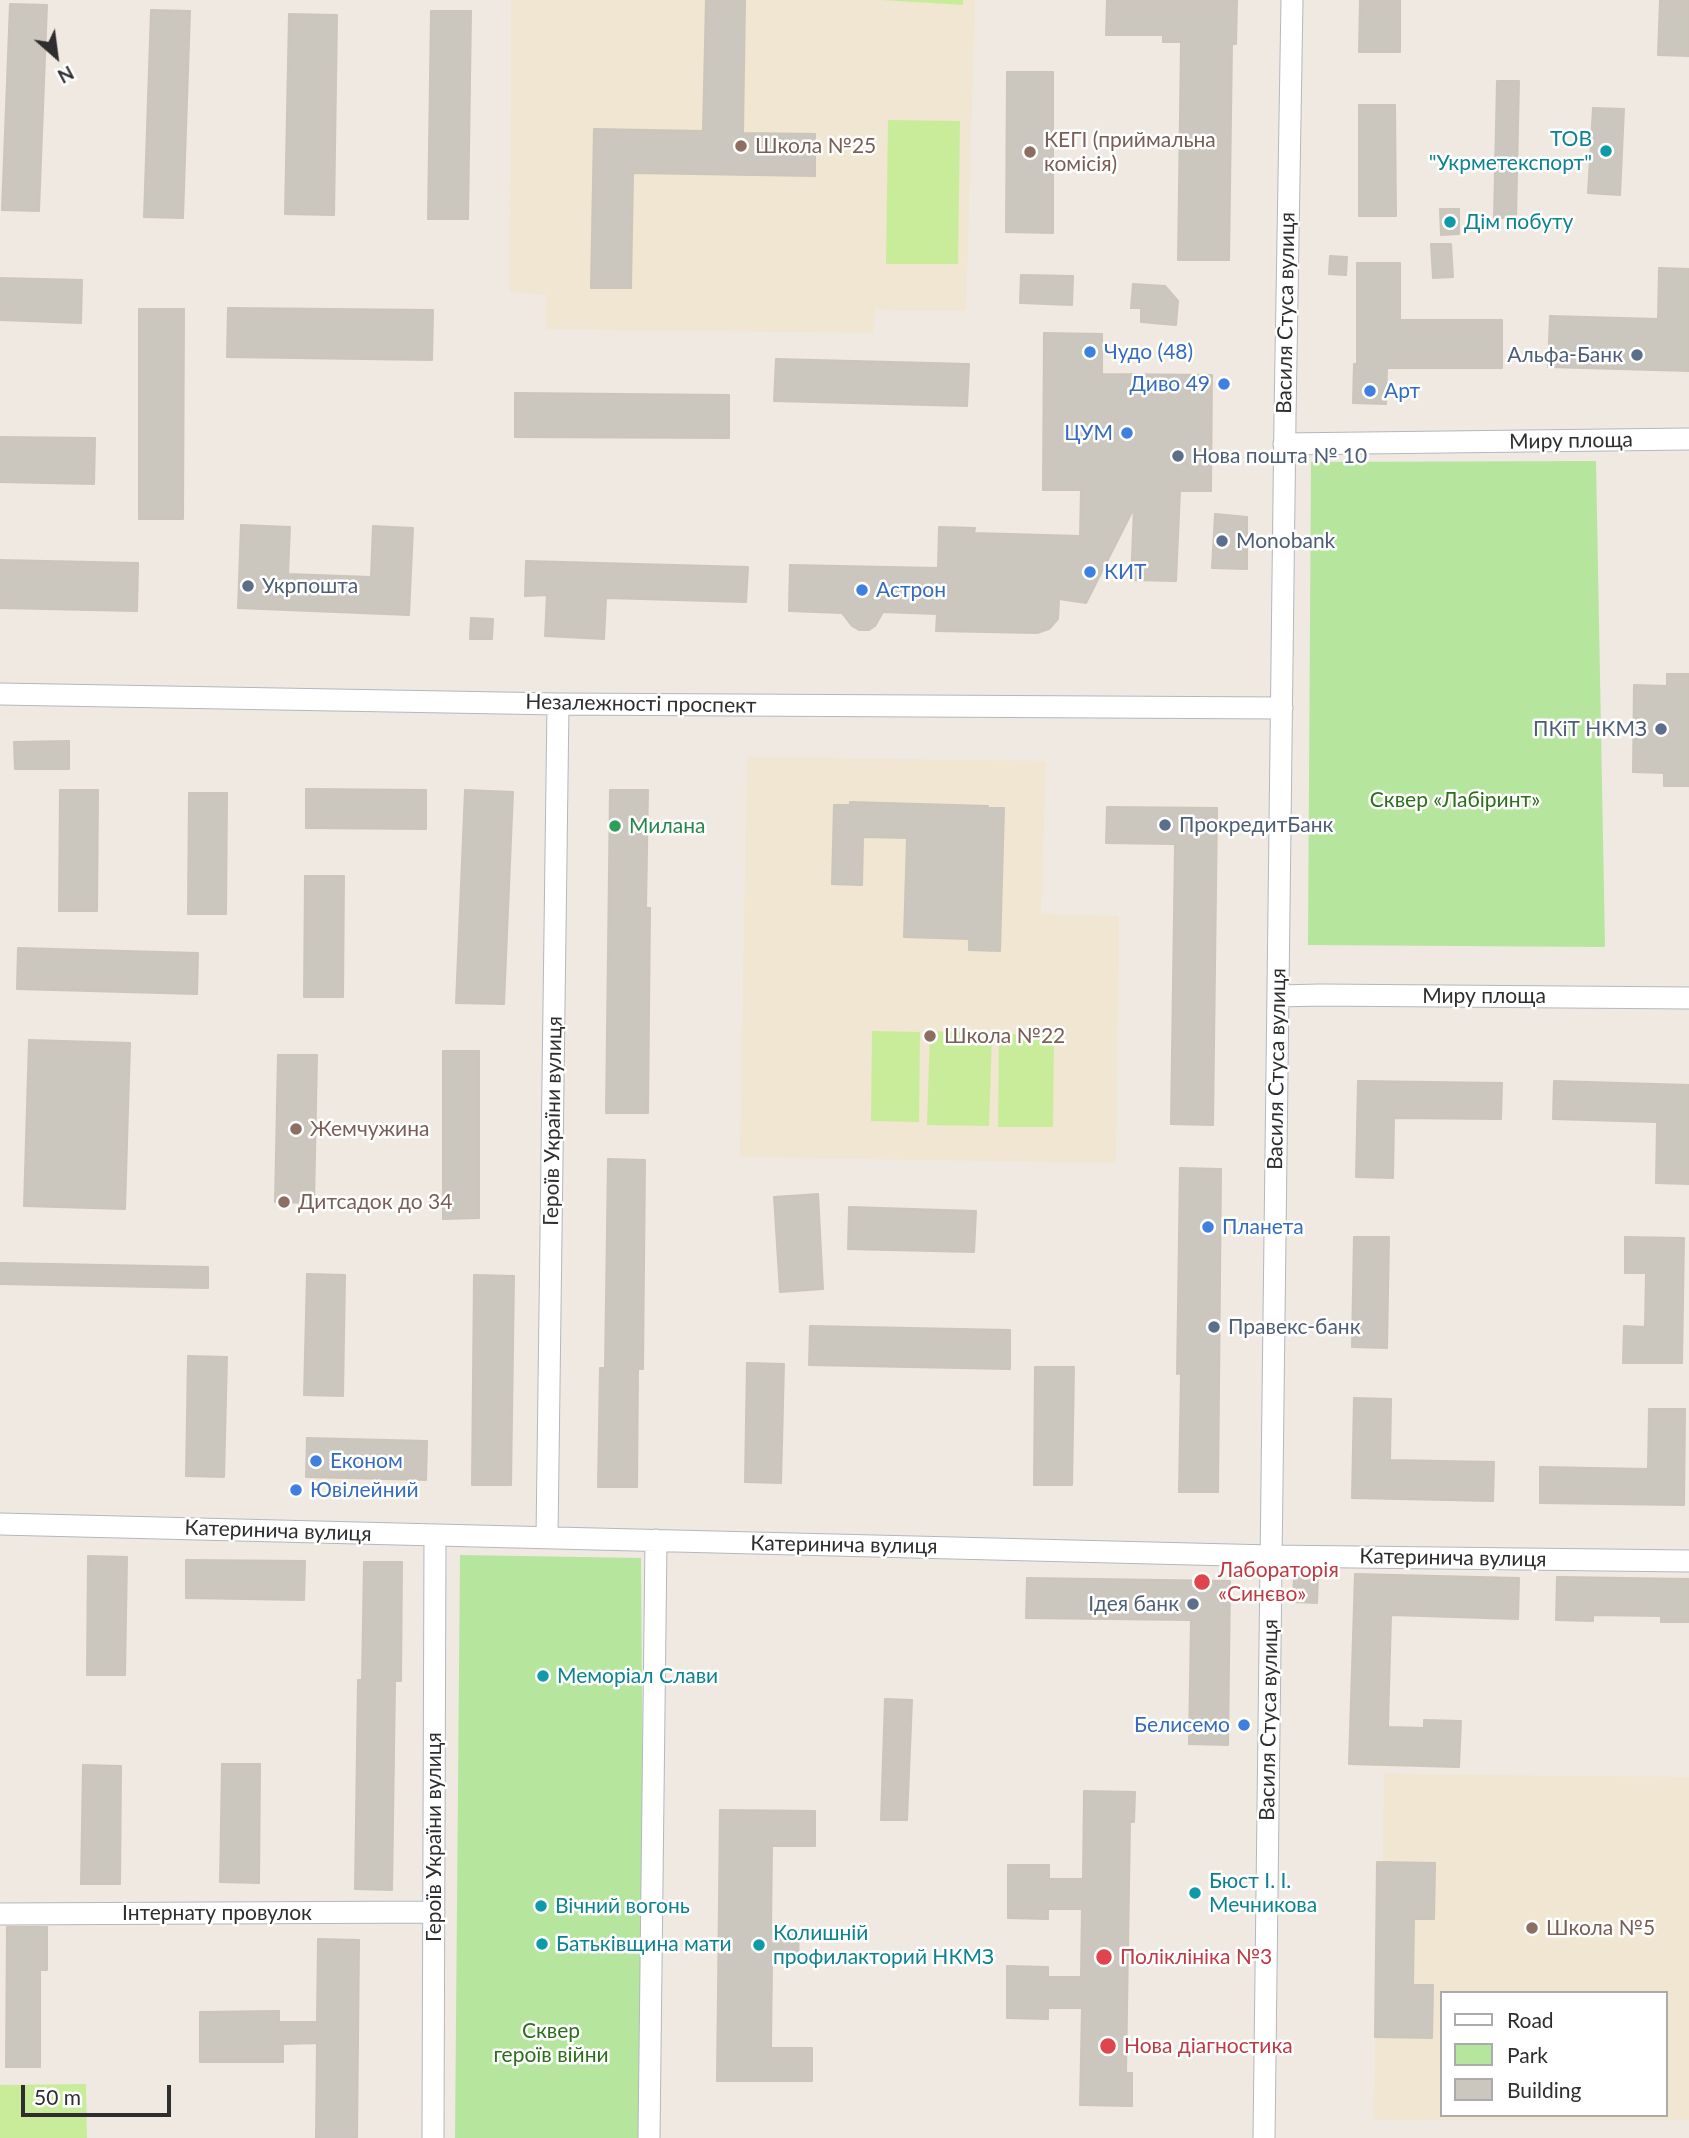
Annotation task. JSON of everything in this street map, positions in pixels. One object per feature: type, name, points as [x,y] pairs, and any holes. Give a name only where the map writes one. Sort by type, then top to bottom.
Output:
[{"type":"street","name":"Василя Стуса вулиця","points":[[1264,2138],[1284,444],[1292,0]]},
{"type":"street","name":"Миру площа","points":[[1284,444],[1689,439]]},
{"type":"street","name":"Незалежності проспект","points":[[0,694],[558,704],[1282,708]]},
{"type":"street","name":"Героїв України вулиця","points":[[547,1537],[558,704]]},
{"type":"street","name":"Миру площа","points":[[1279,996],[1689,998]]},
{"type":"street","name":"Катеринича вулиця","points":[[0,1524],[1271,1556],[1689,1561]]},
{"type":"street","name":"Героїв України вулиця","points":[[433,2138],[435,1535]]},
{"type":"street","points":[[649,2138],[656,1540]]},
{"type":"street","name":"Інтернату провулок","points":[[0,1914],[434,1912]]},
{"type":"shaded area","name":"Школа №25","points":[[511,0],[975,0],[966,311],[875,308],[873,333],[546,329],[546,295],[510,292]]},
{"type":"shaded area","name":"Школа №22","points":[[747,757],[1046,761],[1041,914],[1119,916],[1116,1163],[740,1157]]},
{"type":"shaded area","name":"Школа №5","points":[[1384,1774],[1689,1777],[1689,2120],[1374,2120],[1377,1862],[1383,1862]]},
{"type":"green space","points":[[881,0],[963,0],[963,5]]},
{"type":"green space","points":[[888,120],[960,121],[958,264],[886,264]]},
{"type":"green space","name":"Сквер «Лабіринт»","points":[[1596,461],[1605,947],[1308,945],[1311,462]]},
{"type":"green space","points":[[872,1031],[920,1032],[919,1122],[871,1121]]},
{"type":"green space","points":[[930,1031],[992,1033],[989,1126],[927,1125]]},
{"type":"green space","points":[[999,1034],[1054,1035],[1053,1127],[998,1127]]},
{"type":"green space","name":"Сквер героїв війни","points":[[460,1555],[641,1558],[645,2138],[455,2138]]},
{"type":"green space","points":[[86,2084],[87,2138],[0,2138],[0,2085]]},
{"type":"building","points":[[706,0],[745,0],[743,133],[815,134],[815,176],[633,173],[631,288],[591,288],[594,129],[703,131]]},
{"type":"building","points":[[1107,0],[1237,0],[1236,44],[1232,44],[1229,260],[1178,260],[1181,42],[1163,42],[1163,35],[1106,35]]},
{"type":"building","points":[[1360,0],[1400,0],[1400,52],[1359,52]]},
{"type":"building","points":[[1660,0],[1689,0],[1689,56],[1658,55]]},
{"type":"building","points":[[10,4],[47,5],[39,211],[2,210]]},
{"type":"building","points":[[151,10],[190,11],[183,218],[144,217]]},
{"type":"building","points":[[431,11],[471,11],[468,219],[428,219]]},
{"type":"building","points":[[289,14],[337,15],[334,215],[285,214]]},
{"type":"building","name":"КЕГІ (приймальна комісія)","points":[[1007,72],[1053,72],[1053,233],[1006,232]]},
{"type":"building","points":[[1497,81],[1519,81],[1516,218],[1494,218]]},
{"type":"building","points":[[1359,105],[1395,105],[1396,216],[1359,216]]},
{"type":"building","name":"ТОВ \"Укрметекспорт\"","points":[[1593,108],[1624,109],[1620,195],[1588,193]]},
{"type":"building","name":"Дім побуту","points":[[1440,209],[1459,209],[1459,234],[1441,235]]},
{"type":"building","points":[[1431,244],[1451,244],[1453,277],[1433,278]]},
{"type":"building","points":[[1330,256],[1347,257],[1346,275],[1329,274]]},
{"type":"building","points":[[1357,263],[1400,263],[1400,320],[1502,320],[1502,368],[1387,368],[1386,404],[1353,403],[1354,364],[1357,364]]},
{"type":"building","points":[[1659,268],[1689,269],[1689,371],[1548,367],[1550,316],[1658,319]]},
{"type":"building","points":[[1021,275],[1073,276],[1072,305],[1020,303]]},
{"type":"building","points":[[0,278],[82,280],[81,323],[0,320]]},
{"type":"building","points":[[1133,284],[1165,286],[1178,301],[1176,325],[1141,322],[1141,308],[1131,308]]},
{"type":"building","points":[[228,308],[433,310],[432,360],[227,357]]},
{"type":"building","points":[[139,309],[184,309],[183,519],[139,519]]},
{"type":"building","points":[[1044,333],[1102,334],[1102,374],[1212,375],[1211,491],[1180,491],[1176,581],[1131,580],[1134,508],[1086,603],[1059,599],[1058,619],[1049,629],[1037,633],[936,631],[937,614],[883,612],[875,626],[869,630],[859,630],[852,626],[842,613],[789,611],[790,565],[938,568],[939,527],[975,528],[974,533],[1080,536],[1081,490],[1043,490]]},
{"type":"building","points":[[776,359],[969,364],[967,406],[774,401]]},
{"type":"building","points":[[515,393],[729,395],[729,438],[515,437]]},
{"type":"building","points":[[0,437],[95,438],[94,484],[0,482]]},
{"type":"building","points":[[1215,514],[1247,517],[1247,569],[1212,568]]},
{"type":"building","points":[[241,525],[290,527],[288,574],[371,577],[373,526],[413,528],[409,615],[238,608]]},
{"type":"building","points":[[0,560],[138,563],[137,611],[0,608]]},
{"type":"building","points":[[526,561],[748,567],[746,602],[606,598],[604,639],[545,636],[547,595],[525,596]]},
{"type":"building","points":[[471,618],[493,619],[492,639],[470,639]]},
{"type":"building","name":"ПКіТ НКМЗ","points":[[1667,674],[1689,674],[1689,786],[1664,786],[1664,773],[1633,772],[1634,685],[1667,686]]},
{"type":"building","points":[[69,741],[69,769],[15,769],[14,742]]},
{"type":"building","points":[[306,789],[426,790],[426,829],[306,828]]},
{"type":"building","points":[[60,790],[98,790],[97,911],[59,911]]},
{"type":"building","points":[[465,790],[513,792],[504,1004],[456,1003]]},
{"type":"building","points":[[610,790],[648,790],[648,1113],[606,1113]]},
{"type":"building","points":[[189,793],[227,793],[226,914],[188,914]]},
{"type":"building","points":[[850,802],[1004,808],[1000,951],[969,950],[969,939],[904,937],[907,838],[863,837],[862,885],[832,884],[834,805],[850,805]]},
{"type":"building","points":[[1107,807],[1217,808],[1213,1125],[1171,1124],[1175,844],[1106,843]]},
{"type":"building","points":[[305,876],[344,876],[343,997],[304,997]]},
{"type":"building","points":[[18,948],[198,953],[197,994],[17,989]]},
{"type":"building","points":[[29,1040],[130,1043],[125,1209],[24,1206]]},
{"type":"building","points":[[443,1051],[479,1051],[479,1218],[443,1219]]},
{"type":"building","name":"Жемчужина","points":[[278,1055],[317,1055],[314,1203],[275,1202]]},
{"type":"building","points":[[1358,1081],[1502,1083],[1501,1119],[1394,1118],[1393,1178],[1356,1177]]},
{"type":"building","points":[[1554,1081],[1689,1085],[1689,1184],[1656,1183],[1657,1122],[1553,1119]]},
{"type":"building","points":[[608,1159],[645,1160],[643,1369],[638,1369],[637,1487],[598,1487],[600,1368],[605,1368]]},
{"type":"building","points":[[1180,1168],[1221,1169],[1218,1492],[1179,1492],[1181,1373],[1177,1374]]},
{"type":"building","points":[[818,1194],[823,1289],[780,1292],[774,1197]]},
{"type":"building","points":[[849,1207],[976,1211],[974,1252],[848,1249]]},
{"type":"building","points":[[1354,1237],[1389,1237],[1387,1348],[1352,1347]]},
{"type":"building","points":[[1625,1237],[1684,1238],[1682,1363],[1623,1363],[1624,1326],[1645,1327],[1646,1273],[1625,1273]]},
{"type":"building","points":[[0,1263],[208,1267],[208,1288],[0,1284]]},
{"type":"building","points":[[307,1274],[345,1275],[343,1396],[304,1395]]},
{"type":"building","points":[[474,1275],[514,1276],[511,1485],[472,1485]]},
{"type":"building","points":[[810,1326],[1010,1330],[1010,1369],[809,1365]]},
{"type":"building","points":[[188,1356],[227,1357],[224,1477],[186,1476]]},
{"type":"building","points":[[747,1363],[784,1364],[781,1483],[745,1482]]},
{"type":"building","points":[[1035,1367],[1074,1367],[1072,1485],[1034,1485]]},
{"type":"building","points":[[1354,1398],[1391,1399],[1390,1460],[1494,1462],[1493,1501],[1352,1498]]},
{"type":"building","points":[[1649,1409],[1685,1409],[1684,1505],[1540,1503],[1540,1467],[1648,1469]]},
{"type":"building","points":[[307,1438],[427,1441],[426,1480],[306,1477]]},
{"type":"building","points":[[88,1556],[127,1557],[125,1675],[87,1675]]},
{"type":"building","points":[[186,1560],[305,1561],[304,1600],[186,1598]]},
{"type":"building","points":[[364,1562],[402,1562],[401,1681],[395,1681],[392,1890],[355,1889],[358,1680],[362,1680]]},
{"type":"building","points":[[1355,1574],[1519,1578],[1518,1619],[1391,1615],[1388,1727],[1424,1728],[1424,1720],[1461,1721],[1459,1767],[1349,1764]]},
{"type":"building","points":[[1294,1575],[1318,1576],[1317,1603],[1293,1602]]},
{"type":"building","points":[[1557,1577],[1689,1579],[1689,1622],[1661,1622],[1661,1616],[1593,1615],[1593,1621],[1556,1620]]},
{"type":"building","points":[[1027,1578],[1230,1581],[1228,1745],[1189,1744],[1191,1620],[1026,1618]]},
{"type":"building","points":[[885,1699],[912,1700],[907,1820],[881,1820]]},
{"type":"building","points":[[222,1764],[260,1764],[259,1883],[220,1882]]},
{"type":"building","points":[[83,1765],[121,1766],[120,1884],[81,1884]]},
{"type":"building","name":"Поліклініка №3","points":[[1084,1791],[1135,1792],[1134,1822],[1130,1822],[1126,2073],[1132,2073],[1132,2106],[1080,2105],[1082,2008],[1048,2008],[1048,2019],[1007,2018],[1007,1966],[1048,1967],[1048,1977],[1081,1977],[1082,1909],[1048,1909],[1048,1919],[1008,1918],[1008,1865],[1049,1865],[1049,1879],[1083,1879]]},
{"type":"building","name":"Колишній профилакторий НКМЗ","points":[[720,1810],[815,1811],[815,1846],[772,1846],[771,1930],[799,1930],[798,1961],[772,1960],[771,2048],[812,2048],[812,2081],[717,2081]]},
{"type":"building","points":[[1377,1862],[1435,1863],[1434,1919],[1414,1919],[1413,1985],[1433,1985],[1432,2038],[1375,2037]]},
{"type":"building","points":[[7,1927],[47,1927],[47,1970],[40,1970],[40,2067],[6,2067]]},
{"type":"building","points":[[318,1939],[359,1940],[357,2138],[316,2138],[317,2043],[283,2044],[283,2062],[200,2062],[200,2012],[279,2011],[279,2022],[317,2022]]},
{"type":"place","name":"Школа №25","points":[[741,146]]},
{"type":"place","name":"ТОВ \"Укрметекспорт\"","points":[[1606,151]]},
{"type":"place","name":"КЕГІ (приймальна комісія)","points":[[1030,152]]},
{"type":"place","name":"Дім побуту","points":[[1450,222]]},
{"type":"place","name":"Чудо (48)","points":[[1090,352]]},
{"type":"place","name":"Альфа-Банк","points":[[1637,355]]},
{"type":"place","name":"Диво 49","points":[[1224,384]]},
{"type":"place","name":"Арт","points":[[1370,391]]},
{"type":"place","name":"ЦУМ","points":[[1127,433]]},
{"type":"place","name":"Нова пошта № 10","points":[[1178,456]]},
{"type":"place","name":"Monobank","points":[[1222,541]]},
{"type":"place","name":"КИТ","points":[[1090,572]]},
{"type":"place","name":"Укрпошта","points":[[248,586]]},
{"type":"place","name":"Астрон","points":[[862,590]]},
{"type":"place","name":"ПКіТ НКМЗ","points":[[1661,729]]},
{"type":"place","name":"ПрокредитБанк","points":[[1165,825]]},
{"type":"place","name":"Милана","points":[[615,826]]},
{"type":"place","name":"Школа №22","points":[[930,1036]]},
{"type":"place","name":"Жемчужина","points":[[296,1129]]},
{"type":"place","name":"Дитсадок до 34","points":[[284,1202]]},
{"type":"place","name":"Планета","points":[[1208,1227]]},
{"type":"place","name":"Правекс-банк","points":[[1214,1327]]},
{"type":"place","name":"Економ","points":[[316,1461]]},
{"type":"place","name":"Ювілейний","points":[[296,1490]]},
{"type":"place","name":"Лабораторія «Синєво»","points":[[1202,1582]]},
{"type":"place","name":"Ідея банк","points":[[1193,1604]]},
{"type":"place","name":"Меморіал Слави","points":[[543,1676]]},
{"type":"place","name":"Белисемо","points":[[1244,1725]]},
{"type":"place","name":"Бюст І. І. Мечникова","points":[[1195,1893]]},
{"type":"place","name":"Вічний вогонь","points":[[541,1906]]},
{"type":"place","name":"Школа №5","points":[[1532,1928]]},
{"type":"place","name":"Батьківщина мати","points":[[542,1944]]},
{"type":"place","name":"Колишній профилакторий НКМЗ","points":[[759,1945]]},
{"type":"place","name":"Поліклініка №3","points":[[1104,1957]]},
{"type":"place","name":"Нова діагностика","points":[[1108,2046]]}]
